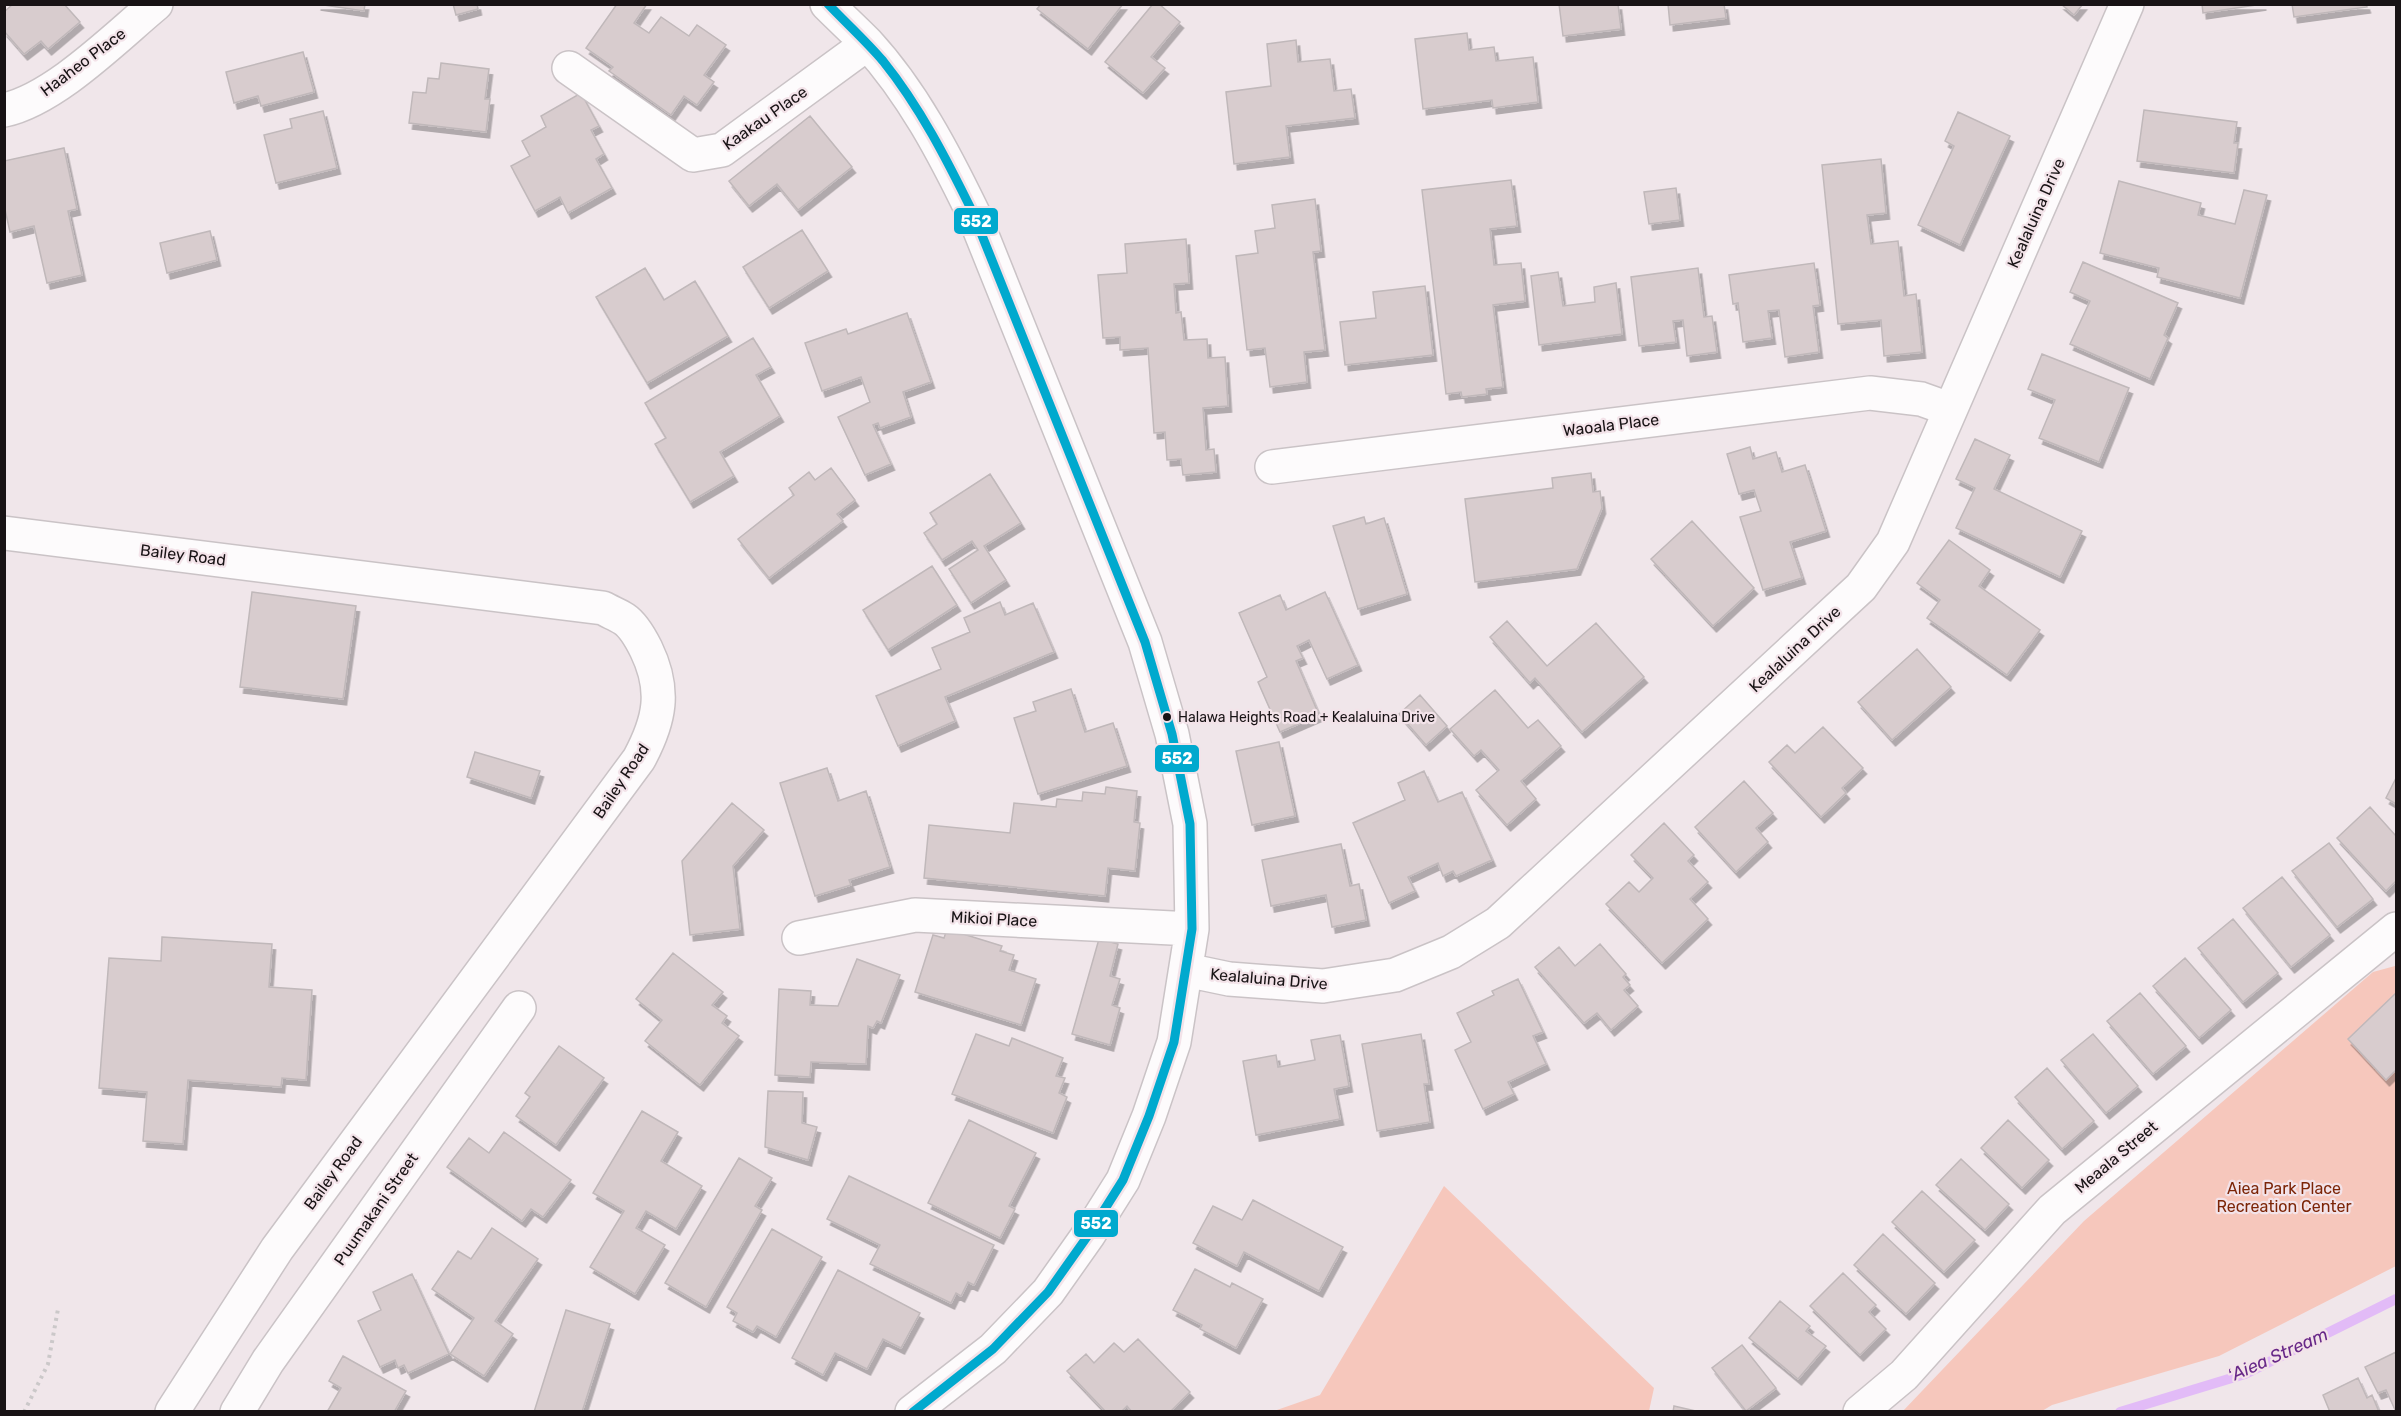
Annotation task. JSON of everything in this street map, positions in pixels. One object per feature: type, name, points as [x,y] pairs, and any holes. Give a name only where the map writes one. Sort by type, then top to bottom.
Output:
[{"type":"street","name":"Haaheo Place","points":[[4,110],[22,106],[66,79],[156,4]]},
{"type":"street","points":[[827,4],[867,44],[898,83],[948,160],[973,213],[1145,642],[1172,734],[1190,824],[1192,929],[1174,1042],[1149,1116],[1123,1180],[1048,1292],[993,1349],[912,1412]]},
{"type":"street","name":"Kealaluina Drive","points":[[1186,970],[1229,979],[1323,986],[1395,975],[1451,952],[1498,923],[1861,587],[1893,542],[2127,4]]},
{"type":"street","name":"Kaakau Place","points":[[569,68],[693,155],[722,150],[867,44]]},
{"type":"street","name":"Waoala Place","points":[[1272,467],[1870,393],[1922,399],[1949,409]]},
{"type":"street","name":"Bailey Road","points":[[4,533],[603,608],[626,620],[642,640],[654,665],[659,687],[658,711],[651,736],[639,759],[278,1249],[172,1412]]},
{"type":"street","name":"Mikioi Place","points":[[799,938],[915,915],[1192,929]]},
{"type":"street","name":"Meaala Street","points":[[1860,1412],[1904,1375],[2052,1210],[2397,929]]},
{"type":"street","name":"Puumakani Street","points":[[237,1412],[268,1361],[519,1008]]},
{"type":"path","points":[[24,1412],[48,1364],[58,1309]]},
{"type":"green space","name":"Aiea Park Place Recreation Center","points":[[2395,966],[2396,1266],[2219,1356],[2052,1405],[2042,1411],[1902,1412],[2084,1221],[2373,972]]},
{"type":"green space","points":[[1444,1186],[1654,1388],[1649,1411],[1274,1411],[1320,1395]]},
{"type":"building","points":[[13,4],[64,4],[80,22],[48,49],[41,41],[24,54],[4,31],[4,12]]},
{"type":"building","points":[[317,4],[365,4],[364,11]]},
{"type":"building","points":[[453,4],[477,4],[478,9],[456,15]]},
{"type":"building","points":[[617,4],[647,4],[634,23],[649,33],[661,17],[689,36],[697,25],[726,45],[704,75],[714,82],[697,105],[684,96],[671,115],[609,71],[613,67],[586,48]]},
{"type":"building","points":[[1041,4],[1123,4],[1088,49],[1037,9]]},
{"type":"building","points":[[1153,4],[1159,4],[1180,22],[1151,57],[1165,68],[1143,93],[1105,62]]},
{"type":"building","points":[[1559,4],[1618,4],[1621,29],[1563,36]]},
{"type":"building","points":[[1668,4],[1724,4],[1726,18],[1670,25]]},
{"type":"building","points":[[2061,4],[2083,4],[2074,15]]},
{"type":"building","points":[[2202,4],[2263,4],[2203,13]]},
{"type":"building","points":[[2292,4],[2366,4],[2367,7],[2294,17]]},
{"type":"building","points":[[1467,33],[1469,50],[1494,47],[1496,61],[1533,57],[1538,102],[1493,108],[1492,100],[1423,109],[1415,39]]},
{"type":"building","points":[[1296,40],[1298,62],[1330,59],[1334,91],[1351,89],[1355,118],[1286,126],[1290,157],[1234,164],[1226,92],[1271,86],[1267,44]]},
{"type":"building","points":[[303,52],[314,92],[261,106],[258,96],[234,103],[226,72]]},
{"type":"building","points":[[441,63],[489,69],[485,99],[490,99],[486,132],[409,123],[413,92],[426,93],[428,78],[439,79]]},
{"type":"building","points":[[581,93],[599,126],[591,130],[604,154],[596,159],[612,188],[568,213],[560,197],[535,211],[511,166],[530,156],[522,141],[546,127],[541,116]]},
{"type":"building","points":[[2144,110],[2237,122],[2234,143],[2238,143],[2234,173],[2137,161]]},
{"type":"building","points":[[323,111],[337,168],[276,183],[264,135],[292,128],[290,119]]},
{"type":"building","points":[[1958,112],[2010,136],[1960,245],[1918,225],[1954,146],[1945,141]]},
{"type":"building","points":[[810,116],[852,167],[798,210],[777,184],[749,206],[729,181]]},
{"type":"building","points":[[64,148],[77,209],[68,211],[82,275],[47,283],[34,226],[10,232],[4,205],[4,161]]},
{"type":"building","points":[[1881,159],[1886,213],[1867,215],[1871,244],[1898,241],[1904,296],[1916,294],[1922,352],[1884,356],[1881,320],[1838,324],[1822,165]]},
{"type":"building","points":[[1511,180],[1517,226],[1490,229],[1494,265],[1521,263],[1525,301],[1493,305],[1503,387],[1486,389],[1487,394],[1462,397],[1461,392],[1446,394],[1422,190]]},
{"type":"building","points":[[2119,181],[2201,203],[2198,215],[2235,224],[2244,190],[2267,195],[2240,298],[2157,277],[2159,268],[2100,253]]},
{"type":"building","points":[[1676,188],[1680,220],[1649,224],[1644,192]]},
{"type":"building","points":[[1315,199],[1321,251],[1313,252],[1325,350],[1304,352],[1307,382],[1270,387],[1265,348],[1247,350],[1236,256],[1258,253],[1255,231],[1275,228],[1272,205]]},
{"type":"building","points":[[802,230],[828,271],[769,308],[743,267]]},
{"type":"building","points":[[210,231],[217,260],[167,273],[160,243]]},
{"type":"building","points":[[1186,239],[1189,283],[1174,284],[1176,313],[1181,312],[1184,340],[1207,339],[1208,358],[1225,357],[1228,406],[1203,408],[1206,450],[1214,449],[1216,472],[1183,475],[1181,459],[1167,460],[1165,432],[1154,433],[1148,348],[1120,350],[1120,337],[1103,338],[1098,275],[1127,273],[1125,244]]},
{"type":"building","points":[[2083,262],[2178,303],[2164,335],[2168,338],[2150,379],[2070,344],[2090,301],[2070,292]]},
{"type":"building","points":[[1814,263],[1820,305],[1813,306],[1819,352],[1785,357],[1779,310],[1768,311],[1772,338],[1743,342],[1738,303],[1733,304],[1729,275]]},
{"type":"building","points":[[645,268],[664,300],[695,281],[728,336],[647,383],[596,297]]},
{"type":"building","points":[[1698,268],[1704,317],[1712,316],[1717,352],[1687,356],[1683,320],[1673,321],[1676,342],[1639,346],[1631,277]]},
{"type":"building","points":[[1558,272],[1563,306],[1595,302],[1594,287],[1616,283],[1622,334],[1539,345],[1531,276]]},
{"type":"building","points":[[1425,286],[1433,355],[1345,365],[1340,322],[1376,318],[1373,292]]},
{"type":"building","points":[[907,313],[931,382],[903,392],[911,417],[880,428],[878,423],[873,425],[891,464],[865,475],[838,417],[870,402],[861,377],[822,391],[805,343],[846,329],[848,334]]},
{"type":"building","points":[[753,338],[771,367],[756,375],[780,416],[720,452],[734,476],[690,502],[655,444],[666,438],[645,403]]},
{"type":"building","points":[[2042,354],[2129,388],[2099,462],[2039,438],[2055,400],[2028,389]]},
{"type":"building","points":[[1975,439],[2010,455],[1994,489],[2082,531],[2060,577],[1956,528],[1975,488],[1956,479]]},
{"type":"building","points":[[1750,447],[1753,459],[1776,452],[1782,472],[1805,465],[1826,531],[1790,542],[1802,578],[1763,590],[1740,517],[1761,511],[1754,490],[1739,494],[1727,454]]},
{"type":"building","points":[[831,468],[855,500],[837,514],[843,521],[769,578],[738,539],[794,495],[789,488],[809,472],[815,480]]},
{"type":"building","points":[[1591,473],[1593,492],[1600,491],[1602,508],[1577,569],[1475,582],[1465,499],[1553,488],[1552,478]]},
{"type":"building","points":[[990,474],[1021,523],[984,546],[1006,580],[971,603],[949,569],[978,550],[972,541],[942,560],[924,533],[937,524],[930,513]]},
{"type":"building","points":[[1364,517],[1366,524],[1384,518],[1407,594],[1358,609],[1333,526]]},
{"type":"building","points":[[1692,521],[1754,588],[1713,626],[1651,559]]},
{"type":"building","points":[[1949,540],[1990,570],[1979,586],[2040,630],[2007,675],[1927,618],[1940,600],[1917,583]]},
{"type":"building","points":[[932,566],[957,605],[888,650],[863,610]]},
{"type":"building","points":[[252,592],[356,606],[343,699],[240,687]]},
{"type":"building","points":[[1325,592],[1358,665],[1327,679],[1309,640],[1297,646],[1303,658],[1296,661],[1319,715],[1280,732],[1258,682],[1267,677],[1239,613],[1280,595],[1286,610]]},
{"type":"building","points":[[1000,602],[1005,615],[1033,603],[1054,652],[945,697],[955,721],[898,746],[876,696],[941,669],[932,648],[970,632],[964,618]]},
{"type":"building","points":[[1507,621],[1547,666],[1596,623],[1644,677],[1582,732],[1535,678],[1530,683],[1490,637]]},
{"type":"building","points":[[1917,649],[1951,687],[1892,740],[1858,702]]},
{"type":"building","points":[[1071,689],[1085,732],[1113,723],[1127,766],[1038,794],[1014,718],[1036,711],[1033,702]]},
{"type":"building","points":[[1495,690],[1528,728],[1538,720],[1561,746],[1521,781],[1536,799],[1507,825],[1476,790],[1499,770],[1481,750],[1474,756],[1450,729]]},
{"type":"building","points":[[1420,695],[1447,726],[1426,745],[1399,714]]},
{"type":"building","points":[[1823,727],[1863,768],[1842,788],[1846,793],[1821,817],[1769,762],[1787,745],[1795,753]]},
{"type":"building","points":[[1279,742],[1295,816],[1252,825],[1236,751]]},
{"type":"building","points":[[475,752],[540,771],[531,798],[467,777]]},
{"type":"building","points":[[827,768],[838,801],[866,791],[890,867],[849,880],[851,885],[815,896],[780,783]]},
{"type":"building","points":[[1424,771],[1438,802],[1462,792],[1492,860],[1456,876],[1453,871],[1443,876],[1438,863],[1408,877],[1415,891],[1389,903],[1353,823],[1405,800],[1398,783]]},
{"type":"building","points":[[2396,778],[2396,804],[2386,798]]},
{"type":"building","points":[[1744,781],[1773,813],[1756,828],[1768,842],[1736,872],[1695,827]]},
{"type":"building","points":[[1106,787],[1137,791],[1134,822],[1140,823],[1135,871],[1108,868],[1105,896],[924,878],[929,825],[1010,833],[1014,803],[1056,807],[1057,799],[1082,801],[1083,792],[1105,794]]},
{"type":"building","points":[[732,803],[764,830],[733,866],[740,929],[690,935],[682,861]]},
{"type":"building","points":[[2370,807],[2396,836],[2396,881],[2386,891],[2337,838]]},
{"type":"building","points":[[1664,823],[1694,855],[1688,861],[1708,882],[1690,899],[1708,919],[1662,963],[1606,904],[1629,882],[1639,892],[1653,878],[1631,855]]},
{"type":"building","points":[[2329,843],[2373,899],[2337,927],[2292,871]]},
{"type":"building","points":[[1341,844],[1350,886],[1359,884],[1366,920],[1332,927],[1326,895],[1271,906],[1262,860]]},
{"type":"building","points":[[2282,877],[2330,935],[2291,967],[2243,908]]},
{"type":"building","points":[[2233,919],[2278,973],[2243,1002],[2198,948]]},
{"type":"building","points":[[947,929],[1002,946],[1000,951],[1014,955],[1009,970],[1036,979],[1021,1025],[915,992],[933,935],[944,938]]},
{"type":"building","points":[[162,937],[272,944],[269,987],[312,990],[306,1080],[282,1078],[281,1087],[188,1080],[183,1144],[143,1141],[147,1092],[99,1088],[109,958],[161,961]]},
{"type":"building","points":[[1099,939],[1118,944],[1110,976],[1120,979],[1112,1005],[1120,1008],[1110,1045],[1072,1034]]},
{"type":"building","points":[[1600,944],[1626,974],[1623,977],[1630,985],[1624,990],[1638,1006],[1611,1030],[1597,1013],[1584,1023],[1535,967],[1559,947],[1575,966]]},
{"type":"building","points":[[673,953],[723,992],[712,1005],[727,1016],[722,1023],[739,1036],[700,1085],[645,1041],[662,1020],[636,999]]},
{"type":"building","points":[[2185,958],[2231,1010],[2199,1038],[2153,986]]},
{"type":"building","points":[[857,959],[900,975],[881,1023],[877,1021],[873,1028],[868,1026],[866,1064],[811,1062],[810,1077],[775,1075],[779,989],[811,991],[810,1005],[838,1006]]},
{"type":"building","points":[[1518,979],[1543,1032],[1533,1036],[1546,1064],[1508,1082],[1514,1094],[1483,1109],[1455,1050],[1471,1042],[1457,1013],[1494,995],[1492,991]]},
{"type":"building","points":[[2140,993],[2186,1046],[2153,1074],[2107,1021]]},
{"type":"building","points":[[2396,993],[2396,1070],[2386,1080],[2348,1039]]},
{"type":"building","points":[[976,1034],[1009,1046],[1012,1038],[1063,1058],[1056,1076],[1065,1078],[1059,1093],[1067,1097],[1053,1133],[952,1094]]},
{"type":"building","points":[[1421,1034],[1429,1084],[1424,1084],[1430,1122],[1377,1131],[1362,1044]]},
{"type":"building","points":[[2093,1034],[2138,1086],[2106,1113],[2061,1060]]},
{"type":"building","points":[[1340,1035],[1349,1086],[1334,1089],[1340,1119],[1256,1135],[1243,1061],[1276,1055],[1278,1067],[1315,1060],[1311,1040]]},
{"type":"building","points":[[559,1046],[604,1078],[556,1145],[516,1116],[530,1097],[525,1093]]},
{"type":"building","points":[[2047,1068],[2094,1121],[2062,1149],[2015,1097]]},
{"type":"building","points":[[768,1091],[803,1092],[802,1123],[817,1127],[808,1160],[765,1147]]},
{"type":"building","points":[[642,1111],[678,1132],[661,1161],[702,1186],[676,1229],[646,1211],[636,1228],[665,1245],[635,1294],[590,1267],[624,1211],[593,1193]]},
{"type":"building","points":[[969,1120],[1036,1153],[1009,1206],[1015,1209],[1000,1238],[928,1203]]},
{"type":"building","points":[[2008,1120],[2049,1160],[2022,1188],[1981,1148]]},
{"type":"building","points":[[504,1132],[571,1180],[543,1217],[531,1209],[522,1221],[447,1167],[469,1138],[489,1153]]},
{"type":"building","points":[[739,1158],[772,1178],[755,1206],[762,1210],[706,1307],[665,1283]]},
{"type":"building","points":[[1961,1159],[2009,1204],[1985,1230],[1936,1185]]},
{"type":"building","points":[[849,1176],[994,1245],[974,1285],[968,1282],[961,1296],[956,1293],[951,1303],[870,1264],[880,1245],[827,1219]]},
{"type":"building","points":[[1922,1191],[1975,1240],[1944,1272],[1892,1222]]},
{"type":"building","points":[[1253,1200],[1343,1247],[1319,1291],[1244,1252],[1237,1266],[1193,1243],[1213,1206],[1242,1220]]},
{"type":"building","points":[[492,1228],[538,1259],[495,1321],[513,1334],[484,1376],[450,1354],[474,1318],[432,1289],[458,1251],[471,1259]]},
{"type":"building","points":[[772,1229],[822,1257],[776,1337],[757,1326],[753,1332],[733,1321],[737,1313],[727,1307]]},
{"type":"building","points":[[1883,1234],[1935,1283],[1906,1314],[1854,1265]]},
{"type":"building","points":[[1195,1269],[1230,1287],[1232,1283],[1263,1299],[1236,1348],[1200,1329],[1202,1325],[1173,1310]]},
{"type":"building","points":[[838,1270],[920,1313],[901,1348],[883,1339],[867,1369],[835,1353],[823,1375],[792,1358]]},
{"type":"building","points":[[1843,1273],[1876,1305],[1869,1312],[1886,1329],[1860,1355],[1810,1306]]},
{"type":"building","points":[[412,1274],[449,1354],[408,1373],[404,1365],[398,1368],[395,1360],[380,1367],[358,1321],[381,1310],[373,1292]]},
{"type":"building","points":[[1780,1301],[1810,1326],[1806,1331],[1826,1346],[1798,1379],[1749,1338]]},
{"type":"building","points":[[566,1310],[610,1324],[582,1412],[534,1412]]},
{"type":"building","points":[[1138,1339],[1190,1392],[1170,1412],[1132,1412],[1127,1406],[1121,1412],[1106,1412],[1067,1371],[1086,1354],[1094,1363],[1114,1343],[1124,1352]]},
{"type":"building","points":[[1742,1345],[1776,1388],[1746,1411],[1712,1368]]},
{"type":"building","points":[[2396,1352],[2396,1412],[2386,1390],[2378,1393],[2365,1367]]},
{"type":"building","points":[[343,1356],[406,1391],[394,1412],[327,1412],[341,1388],[329,1381]]},
{"type":"building","points":[[2358,1378],[2367,1398],[2372,1395],[2379,1412],[2330,1412],[2323,1395]]},
{"type":"building","points":[[1674,1406],[1700,1412],[1673,1412]]},
{"type":"waterway","name":"ʻAiea Stream","points":[[2120,1412],[2245,1374],[2396,1299]]},
{"type":"transit line","name":"552","points":[[828,4],[870,46],[909,97],[943,154],[973,213],[1145,642],[1172,734],[1190,824],[1192,929],[1174,1042],[1149,1116],[1123,1180],[1048,1292],[993,1349],[913,1412]]},
{"type":"place","name":"Halawa Heights Road + Kealaluina Drive","points":[[1167,717]]}]
